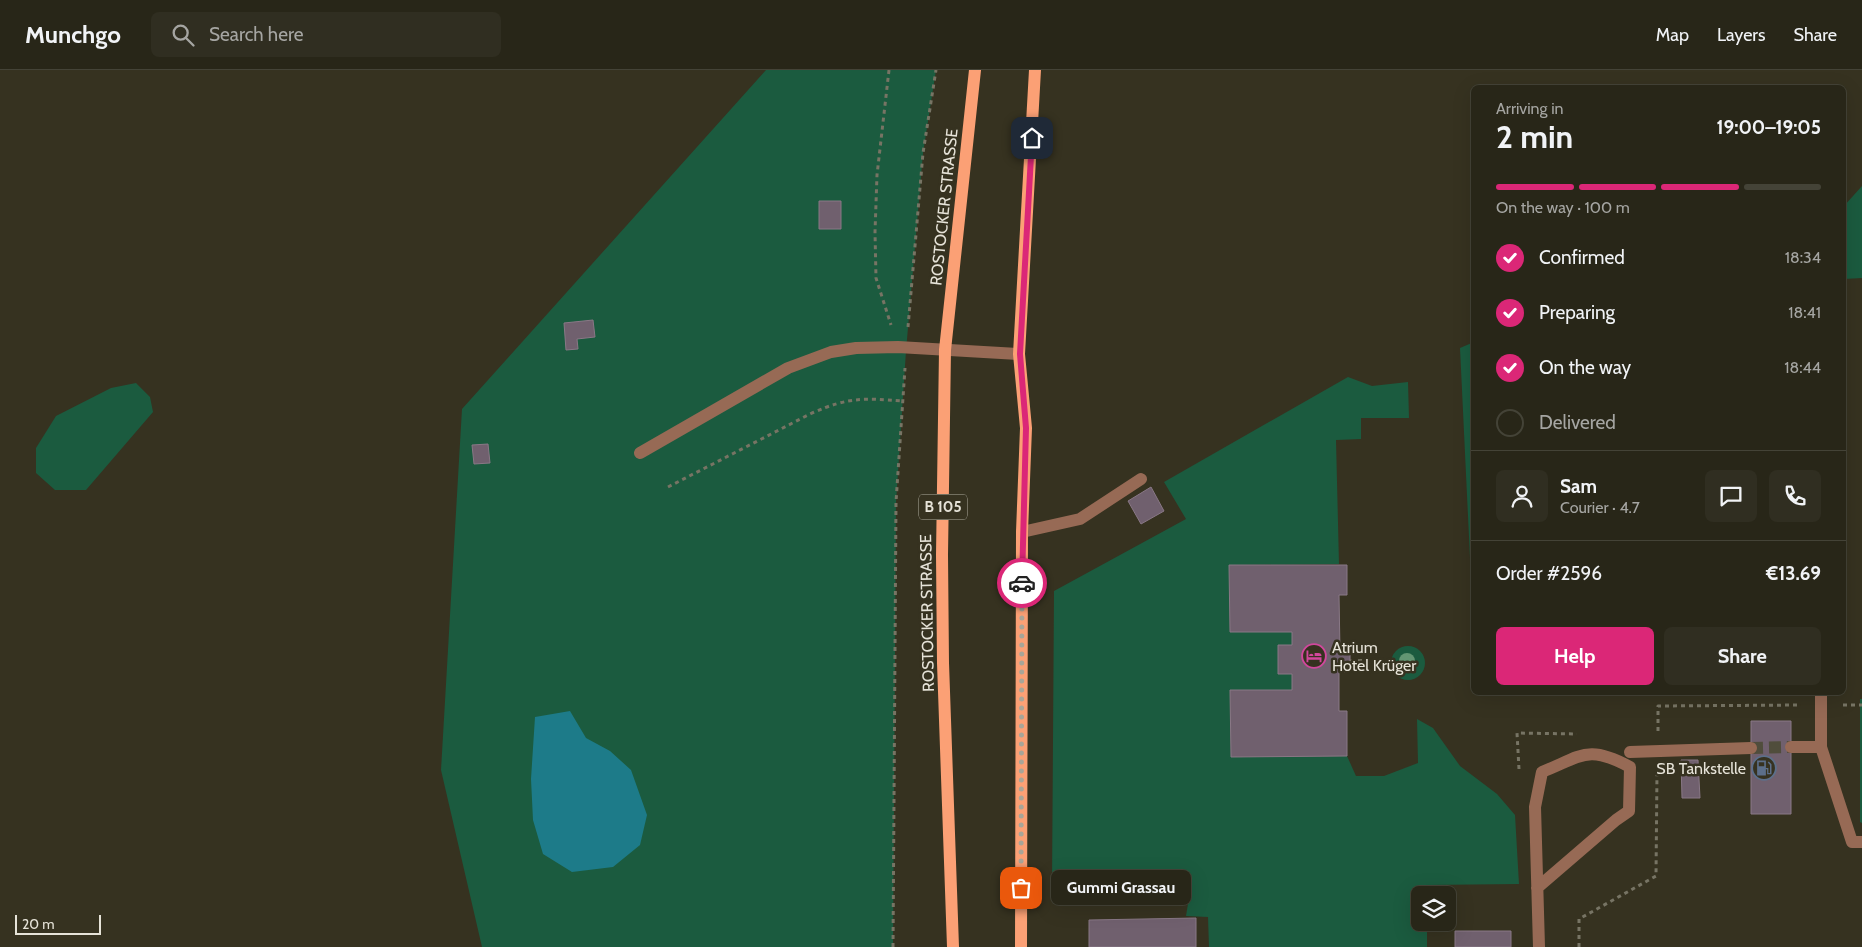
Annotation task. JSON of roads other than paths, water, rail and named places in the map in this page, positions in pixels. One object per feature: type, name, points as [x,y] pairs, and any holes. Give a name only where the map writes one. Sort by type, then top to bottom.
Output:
[{"type":"main road","name":"ROSTOCKER STRASSE","points":[[953,947],[943,663],[942,555],[945,350],[975,70]]},
{"type":"main road","points":[[1021,947],[1022,532],[1026,428],[1020,354],[1036,70]]},
{"type":"street","points":[[640,454],[788,368],[831,352],[856,348],[902,348],[1020,354]]},
{"type":"street","points":[[1022,532],[1080,519],[1141,479]]},
{"type":"street","points":[[1821,699],[1821,747],[1852,842],[1862,842]]},
{"type":"street","points":[[1791,747],[1821,747]]},
{"type":"street","points":[[1630,752],[1751,748]]},
{"type":"street","points":[[1537,888],[1616,820],[1630,811],[1630,767],[1604,755],[1588,753],[1576,756],[1542,772],[1535,807],[1537,888],[1539,947]]},
{"type":"water","points":[[570,711],[586,738],[610,751],[631,770],[647,815],[640,845],[613,867],[572,872],[543,854],[533,820],[531,779],[535,717]]},
{"type":"tunnel","points":[[1751,748],[1791,747]]},
{"type":"place","name":"Atrium Hotel Krüger","points":[[1314,656]]},
{"type":"place","name":"SB Tankstelle","points":[[1764,768]]},
{"type":"place","name":"Gummi Grassau","points":[[1021,888]]}]
